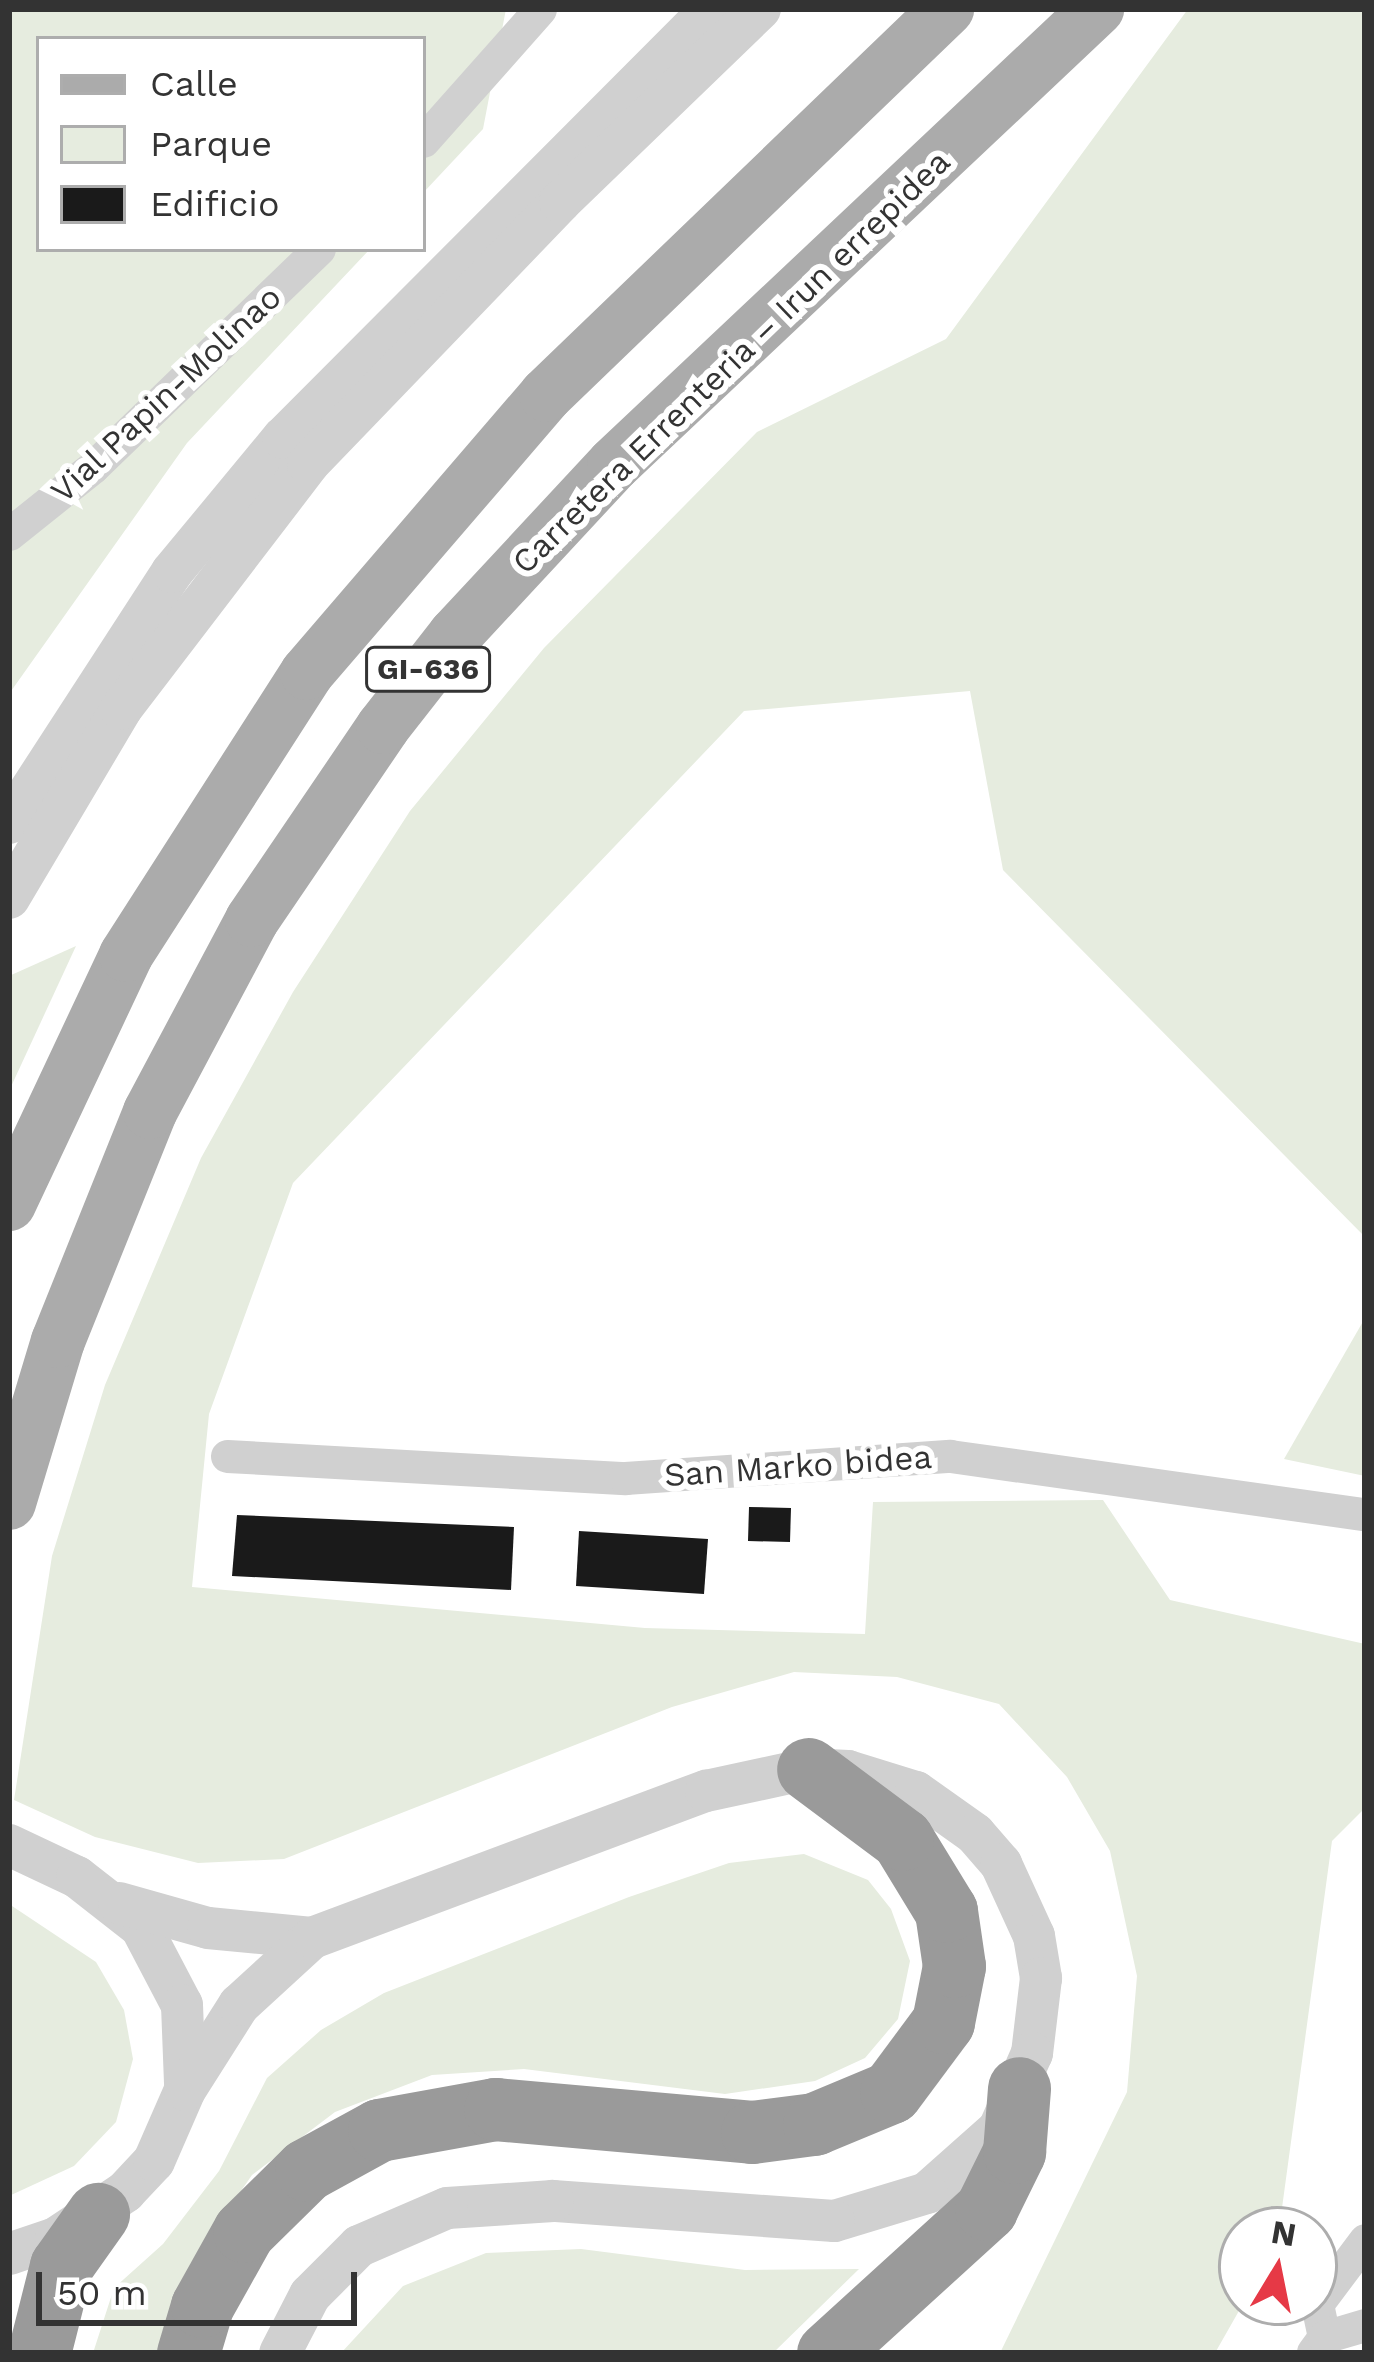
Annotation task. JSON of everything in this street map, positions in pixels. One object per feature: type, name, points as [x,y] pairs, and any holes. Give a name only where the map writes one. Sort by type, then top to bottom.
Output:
[{"type":"highway","points":[[188,2353],[202,2306],[244,2230],[306,2170],[379,2130],[495,2109],[752,2132],[814,2124],[891,2092],[929,2048],[947,2008],[954,1966],[946,1911],[902,1839],[808,1769]]},
{"type":"highway","points":[[828,2353],[986,2210],[1014,2152],[1019,2088]]},
{"type":"highway","points":[[39,2353],[61,2266],[98,2213]]},
{"type":"main road","name":"GI-636","points":[[9,1204],[62,1081],[176,868],[333,640],[546,395],[947,9]]},
{"type":"main road","name":"Carretera Errenteria – Irun errepidea","points":[[9,1503],[58,1340],[151,1112],[252,920],[382,727],[614,464],[1097,9]]},
{"type":"street","points":[[426,138],[540,9]]},
{"type":"street","points":[[9,824],[172,572],[283,438],[519,193],[711,9]]},
{"type":"street","points":[[9,898],[121,709],[308,464],[543,218],[760,9]]},
{"type":"street","name":"Vial Papin-Molinao","points":[[9,534],[110,452],[316,252]]},
{"type":"street","name":"San Marko bidea","points":[[227,1456],[625,1478],[950,1456],[1365,1514]]},
{"type":"street","points":[[9,2254],[98,2213],[154,2161],[185,2090],[239,2005],[312,1938],[706,1791],[808,1769],[848,1771],[916,1792],[975,1834],[1001,1864],[1034,1936],[1041,1978],[1039,2020],[1019,2088],[999,2129],[967,2163],[927,2193],[882,2212],[786,2222],[501,2200],[400,2223],[359,2246],[310,2295],[280,2353]]},
{"type":"street","points":[[9,1845],[112,1900],[208,1928],[312,1938]]},
{"type":"street","points":[[112,1900],[141,1927],[182,2005],[185,2090]]},
{"type":"street","points":[[1365,2240],[1317,2304],[1318,2345],[1365,2325]]},
{"type":"green space","points":[[9,9],[506,9],[483,129],[426,190],[426,36],[36,36],[36,252],[367,252],[187,443],[9,694]]},
{"type":"green space","points":[[1188,9],[1365,9],[1365,1237],[1003,870],[970,691],[744,711],[293,1183],[209,1414],[192,1587],[645,1628],[865,1634],[873,1502],[1103,1500],[1170,1600],[1365,1644],[1365,1808],[1332,1841],[1282,2206],[1218,2206],[1218,2326],[1230,2326],[1215,2353],[1000,2353],[1127,2092],[1137,1976],[1110,1851],[1067,1777],[999,1704],[897,1677],[794,1672],[672,1707],[284,1859],[198,1863],[95,1837],[14,1800],[52,1556],[105,1385],[201,1158],[293,992],[410,811],[544,648],[757,432],[946,339]]},
{"type":"green space","points":[[76,946],[9,1091],[9,976]]},
{"type":"green space","points":[[1365,1318],[1365,1476],[1284,1459]]},
{"type":"green space","points":[[804,1854],[868,1880],[891,1909],[910,1961],[898,2019],[865,2058],[815,2081],[725,2094],[524,2069],[432,2075],[335,2112],[252,2175],[191,2263],[164,2353],[93,2353],[114,2288],[163,2244],[219,2171],[267,2078],[321,2030],[384,1993],[629,1897],[729,1863]]},
{"type":"green space","points":[[9,1904],[96,1962],[124,2010],[133,2059],[116,2122],[74,2166],[9,2196]]},
{"type":"green space","points":[[581,2249],[745,2270],[859,2269],[773,2353],[341,2353],[403,2286],[486,2253]]},
{"type":"building","points":[[749,1507],[791,1508],[790,1542],[748,1541]]},
{"type":"building","points":[[237,1515],[514,1527],[511,1590],[232,1576]]},
{"type":"building","points":[[579,1531],[708,1539],[704,1594],[576,1586]]}]
